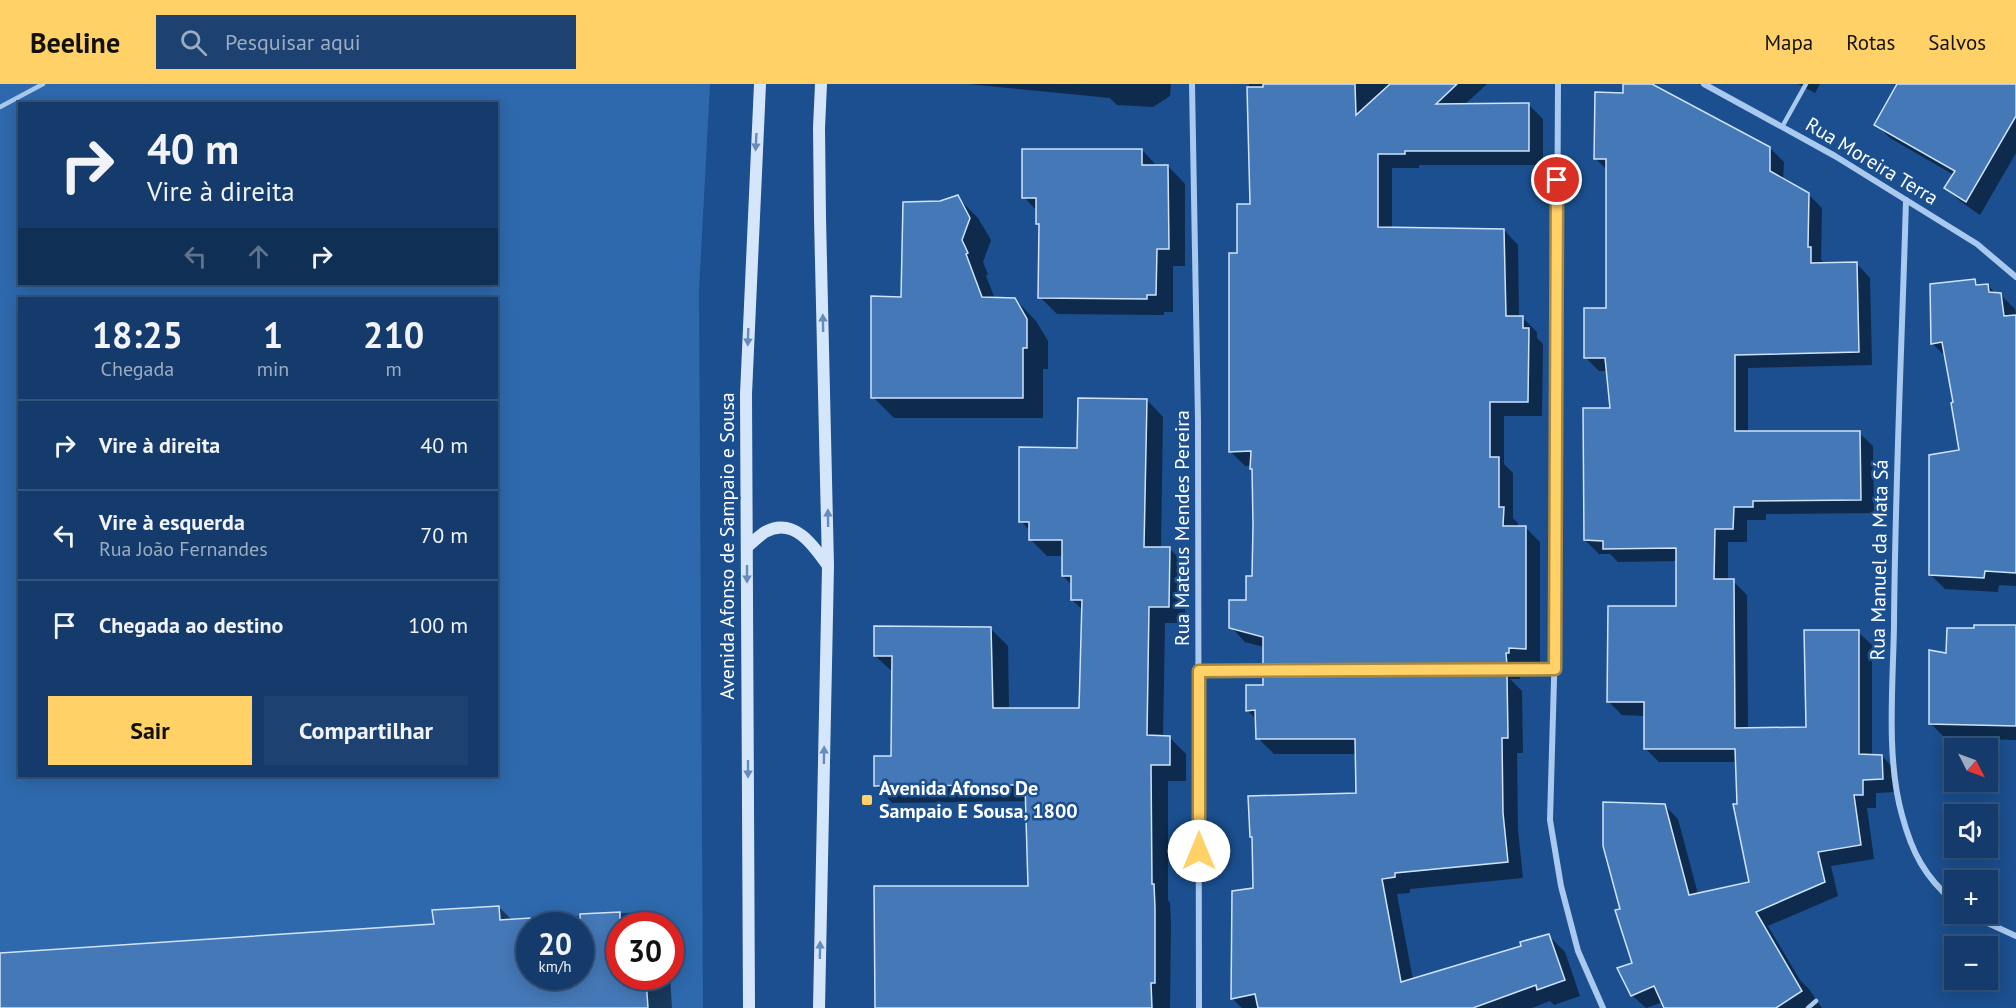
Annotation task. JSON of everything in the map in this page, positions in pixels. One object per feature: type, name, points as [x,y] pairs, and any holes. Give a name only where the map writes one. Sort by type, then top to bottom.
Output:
[{"type":"main road","name":"Avenida Afonso de Sampaio e Sousa","points":[[748,1008],[746,394],[760,84]]},
{"type":"main road","points":[[819,1008],[828,566],[820,218],[821,84]]},
{"type":"main road","points":[[747,547],[767,531],[783,528],[794,530],[813,544],[828,566]]},
{"type":"street","name":"Rua Mateus Mendes Pereira","points":[[1192,84],[1198,420],[1199,1008]]},
{"type":"street","points":[[1558,84],[1555,669],[1550,820],[1561,886],[1578,951],[1603,1008]]},
{"type":"street","name":"Rua Moreira Terra","points":[[1704,84],[1835,156],[1977,244],[2016,277]]},
{"type":"street","name":"Rua Manuel da Mata Sá","points":[[1906,200],[1894,560],[1893,765],[1901,815],[1916,857],[1935,886],[1944,894]]},
{"type":"street","points":[[1990,924],[2016,936]]},
{"type":"lane","points":[[0,107],[43,84]]},
{"type":"lane","points":[[1782,127],[1806,84]]},
{"type":"lane","points":[[1199,671],[1555,669]]},
{"type":"lane","points":[[1808,1008],[1816,1001]]},
{"type":"shaded area","points":[[0,84],[710,84],[699,291],[703,1008],[0,1008]]},
{"type":"building","points":[[1263,84],[1355,84],[1356,115],[1390,84],[1457,84],[1436,104],[1529,103],[1529,151],[1405,151],[1405,154],[1378,154],[1378,227],[1504,229],[1506,316],[1523,316],[1523,328],[1529,328],[1528,402],[1490,402],[1490,457],[1499,457],[1499,507],[1504,507],[1503,526],[1526,526],[1526,649],[1509,648],[1509,653],[1506,653],[1507,665],[1263,666],[1263,637],[1229,628],[1229,600],[1246,600],[1246,576],[1252,576],[1253,525],[1251,451],[1229,452],[1229,253],[1237,253],[1237,204],[1250,204],[1247,87],[1263,87]]},
{"type":"building","points":[[1623,84],[1652,84],[1770,147],[1770,171],[1809,193],[1808,247],[1811,247],[1811,263],[1857,262],[1859,352],[1735,355],[1735,431],[1860,431],[1861,500],[1753,501],[1753,507],[1734,507],[1733,529],[1715,529],[1714,579],[1734,579],[1735,728],[1806,727],[1804,630],[1859,630],[1859,754],[1882,755],[1883,779],[1863,780],[1863,795],[1854,795],[1861,845],[1818,852],[1825,882],[1756,912],[1802,991],[1776,1008],[1664,1008],[1654,986],[1631,996],[1617,968],[1632,963],[1615,910],[1620,909],[1603,846],[1603,802],[1665,804],[1689,895],[1749,882],[1733,804],[1737,804],[1735,749],[1644,749],[1644,702],[1607,702],[1608,606],[1676,606],[1676,548],[1603,549],[1603,541],[1584,540],[1583,408],[1610,408],[1605,358],[1584,358],[1584,308],[1606,308],[1606,159],[1594,159],[1595,92],[1623,93]]},
{"type":"building","points":[[1897,84],[2016,84],[2016,116],[1966,202],[1944,188],[1955,171],[1874,125]]},
{"type":"building","points":[[1022,149],[1142,149],[1142,165],[1168,165],[1169,249],[1157,249],[1156,295],[1147,295],[1147,299],[1038,298],[1039,224],[1036,224],[1036,198],[1022,198]]},
{"type":"building","points":[[958,195],[970,218],[962,240],[982,297],[1015,298],[1027,319],[1027,348],[1023,348],[1023,398],[871,398],[871,296],[901,297],[903,202],[940,201]]},
{"type":"building","points":[[1975,279],[1976,285],[1988,284],[1989,292],[2001,293],[2004,316],[2016,315],[2016,573],[1985,571],[1984,578],[1929,575],[1929,455],[1959,450],[1942,342],[1931,344],[1930,284]]},
{"type":"building","points":[[1078,398],[1147,399],[1144,547],[1170,547],[1169,607],[1149,607],[1147,735],[1170,736],[1170,765],[1151,765],[1152,884],[1154,884],[1155,908],[1155,983],[1151,983],[1152,1008],[875,1008],[874,886],[1028,886],[1025,785],[874,786],[874,756],[891,756],[892,656],[874,656],[874,626],[991,627],[993,708],[1079,708],[1082,600],[1071,600],[1071,576],[1062,576],[1062,540],[1029,540],[1029,522],[1019,522],[1019,447],[1077,448]]},
{"type":"building","points":[[1974,625],[2016,625],[2016,726],[1929,724],[1929,650],[1946,653],[1947,628],[1974,628]]},
{"type":"building","points":[[1507,674],[1508,738],[1502,738],[1503,813],[1508,862],[1395,873],[1395,877],[1382,879],[1401,982],[1521,946],[1520,942],[1549,934],[1565,980],[1537,990],[1536,985],[1473,1008],[1258,1008],[1255,994],[1231,999],[1232,891],[1253,888],[1248,796],[1356,793],[1355,739],[1256,739],[1255,710],[1246,711],[1246,685],[1263,685],[1263,675]]},
{"type":"building","points":[[499,906],[500,920],[516,919],[516,990],[594,990],[594,913],[606,913],[606,990],[647,990],[648,1008],[0,1008],[0,953],[434,924],[432,910]]},
{"type":"place","name":"Avenida Afonso De Sampaio E Sousa, 1800","points":[[867,800]]},
{"type":"route","points":[[1199,851],[1199,671],[1555,669],[1557,180]]}]
